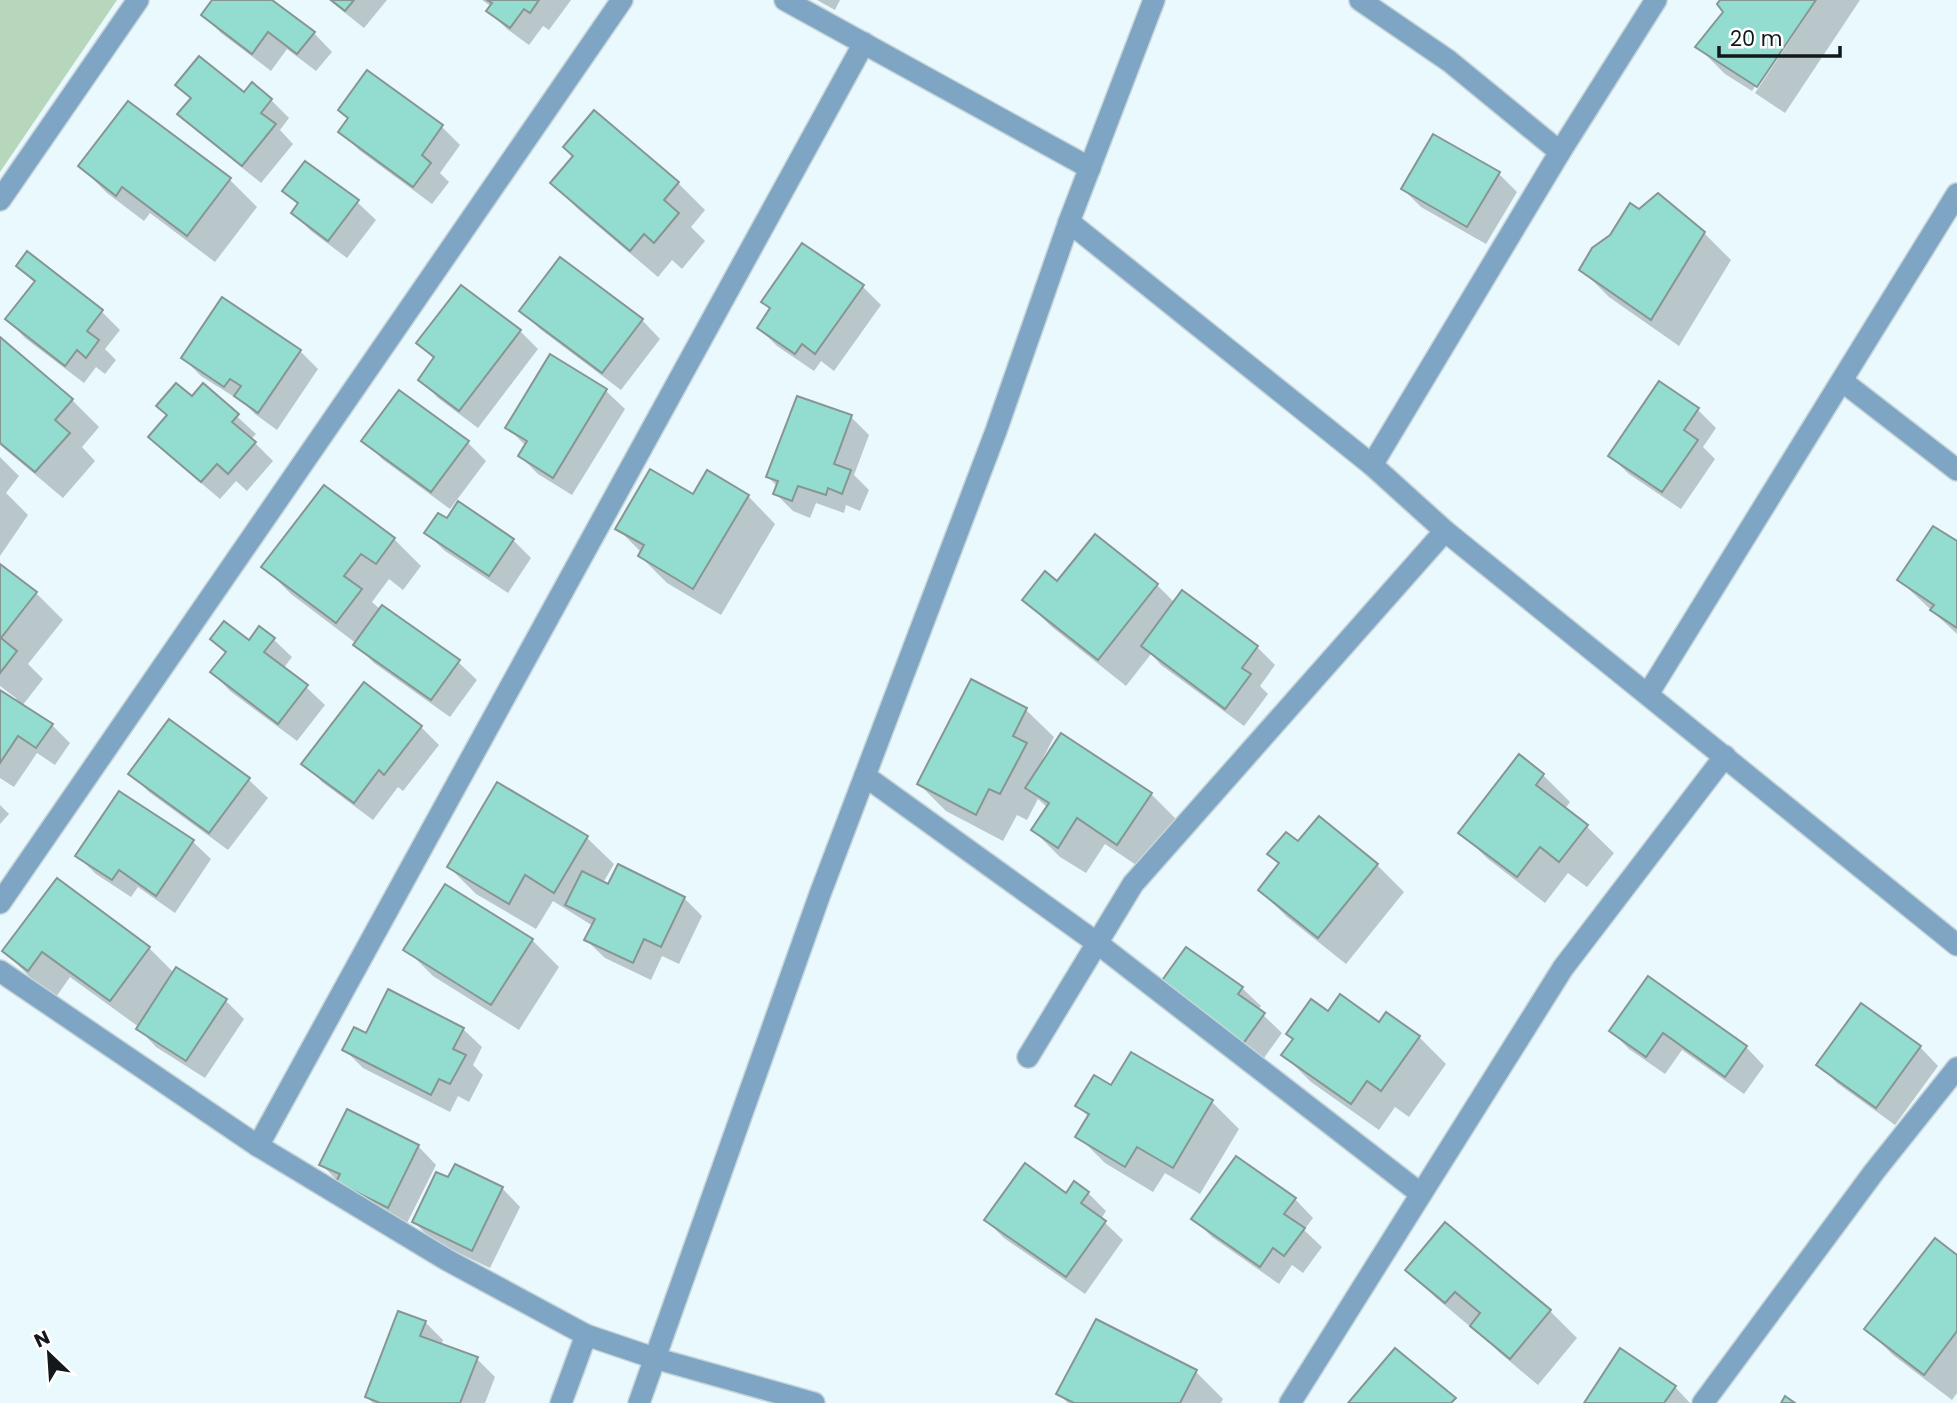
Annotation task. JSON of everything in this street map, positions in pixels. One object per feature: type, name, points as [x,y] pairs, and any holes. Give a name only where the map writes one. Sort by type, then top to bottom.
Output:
[{"type":"street","points":[[0,200],[138,0]]},
{"type":"street","points":[[0,903],[622,0]]},
{"type":"street","points":[[785,0],[1090,168]]},
{"type":"street","points":[[639,1403],[820,894],[996,430],[1069,222],[1154,0]]},
{"type":"street","points":[[1360,0],[1449,61],[1560,152]]},
{"type":"street","points":[[1372,465],[1560,152],[1656,0]]},
{"type":"street","points":[[258,1146],[864,43]]},
{"type":"street","points":[[1648,694],[1957,194]]},
{"type":"street","points":[[1069,222],[1372,465],[1445,531],[1957,946]]},
{"type":"street","points":[[1842,381],[1957,470]]},
{"type":"street","points":[[1028,1057],[1133,884],[1445,531]]},
{"type":"street","points":[[1290,1403],[1563,968],[1725,756]]},
{"type":"street","points":[[865,776],[1097,943],[1421,1194]]},
{"type":"street","points":[[0,971],[258,1146],[447,1259],[586,1335],[654,1358],[814,1403]]},
{"type":"street","points":[[1703,1403],[1874,1172],[1957,1068]]},
{"type":"street","points":[[561,1403],[586,1335]]},
{"type":"green space","points":[[0,0],[117,0],[0,172]]},
{"type":"building","points":[[212,0],[272,0],[315,32],[297,54],[268,32],[252,54],[201,15]]},
{"type":"building","points":[[331,0],[354,0],[345,11]]},
{"type":"building","points":[[487,0],[539,0],[530,13],[524,9],[510,28],[486,11],[492,3]]},
{"type":"building","points":[[1720,0],[1816,0],[1757,87],[1695,47],[1723,12],[1717,4]]},
{"type":"building","points":[[199,56],[244,92],[252,82],[272,99],[261,113],[276,124],[242,166],[177,114],[191,98],[175,85]]},
{"type":"building","points":[[367,70],[443,125],[422,155],[431,163],[413,187],[338,132],[348,118],[338,110]]},
{"type":"building","points":[[128,101],[231,178],[187,236],[122,187],[116,196],[78,166]]},
{"type":"building","points":[[594,110],[679,182],[664,200],[679,213],[654,243],[644,234],[630,251],[550,183],[573,156],[563,147]]},
{"type":"building","points":[[1433,134],[1500,172],[1467,227],[1401,189]]},
{"type":"building","points":[[305,161],[359,200],[328,241],[291,213],[298,203],[282,191]]},
{"type":"building","points":[[1658,193],[1705,232],[1651,320],[1579,270],[1592,248],[1610,235],[1630,203],[1639,209]]},
{"type":"building","points":[[802,243],[864,285],[815,354],[802,344],[795,354],[757,328],[770,308],[761,302]]},
{"type":"building","points":[[27,251],[103,310],[87,331],[99,340],[86,358],[77,350],[65,366],[5,319],[35,281],[16,266]]},
{"type":"building","points":[[560,257],[643,319],[602,373],[519,311]]},
{"type":"building","points":[[461,285],[521,330],[459,411],[418,380],[434,357],[416,343]]},
{"type":"building","points":[[222,297],[301,350],[258,413],[234,396],[241,386],[230,379],[224,387],[181,358]]},
{"type":"building","points":[[0,337],[73,399],[55,420],[70,433],[35,472],[0,443]]},
{"type":"building","points":[[550,354],[607,389],[553,478],[518,456],[527,441],[505,428]]},
{"type":"building","points":[[1659,381],[1699,408],[1684,430],[1698,440],[1662,492],[1608,456]]},
{"type":"building","points":[[176,383],[192,396],[203,383],[239,414],[232,422],[256,442],[228,474],[217,464],[201,482],[148,437],[167,415],[156,406]]},
{"type":"building","points":[[399,390],[469,441],[431,492],[361,441]]},
{"type":"building","points":[[797,396],[852,415],[834,464],[851,470],[842,494],[828,488],[826,495],[798,486],[792,501],[773,494],[778,481],[766,477]]},
{"type":"building","points":[[650,469],[693,494],[707,470],[749,495],[693,589],[638,556],[644,545],[615,529]]},
{"type":"building","points":[[324,485],[395,538],[376,564],[361,554],[344,576],[362,589],[336,623],[261,567]]},
{"type":"building","points":[[458,501],[514,539],[489,576],[424,533],[438,513],[447,518]]},
{"type":"building","points":[[1933,526],[1957,541],[1957,628],[1930,610],[1934,605],[1897,580]]},
{"type":"building","points":[[1095,534],[1158,584],[1098,660],[1022,600],[1045,571],[1057,581]]},
{"type":"building","points":[[0,564],[37,592],[1,638],[17,651],[0,673]]},
{"type":"building","points":[[1182,590],[1258,646],[1242,668],[1251,674],[1225,709],[1141,646]]},
{"type":"building","points":[[382,605],[460,660],[431,700],[353,645]]},
{"type":"building","points":[[224,621],[249,640],[259,626],[275,638],[264,652],[308,685],[278,724],[210,672],[226,652],[210,639]]},
{"type":"building","points":[[971,679],[1027,708],[1013,736],[1027,743],[1000,794],[989,789],[976,815],[917,784]]},
{"type":"building","points":[[364,682],[422,726],[384,775],[379,770],[354,803],[301,764]]},
{"type":"building","points":[[0,690],[53,724],[36,748],[18,736],[0,763]]},
{"type":"building","points":[[169,719],[250,778],[209,833],[128,774]]},
{"type":"building","points":[[1061,733],[1152,793],[1117,845],[1077,818],[1058,848],[1031,830],[1049,803],[1025,788]]},
{"type":"building","points":[[1519,754],[1544,774],[1536,785],[1588,825],[1559,862],[1540,847],[1517,877],[1458,833]]},
{"type":"building","points":[[497,782],[588,836],[554,893],[525,875],[509,904],[447,867]]},
{"type":"building","points":[[119,791],[194,840],[156,896],[119,870],[112,880],[75,856]]},
{"type":"building","points":[[1319,816],[1378,864],[1318,938],[1258,890],[1279,863],[1267,854],[1286,832],[1298,841]]},
{"type":"building","points":[[618,864],[685,897],[661,947],[644,939],[633,963],[584,940],[595,919],[565,905],[582,871],[608,884]]},
{"type":"building","points":[[57,878],[150,947],[110,1001],[42,952],[28,971],[2,951]]},
{"type":"building","points":[[445,884],[533,939],[491,1005],[403,950]]},
{"type":"building","points":[[1186,947],[1243,987],[1238,994],[1265,1013],[1242,1045],[1158,986]]},
{"type":"building","points":[[176,967],[227,999],[186,1061],[136,1029]]},
{"type":"building","points":[[1648,976],[1747,1046],[1725,1077],[1663,1033],[1646,1057],[1609,1031]]},
{"type":"building","points":[[388,989],[464,1028],[453,1049],[466,1055],[450,1084],[439,1079],[431,1095],[342,1050],[354,1027],[366,1033]]},
{"type":"building","points":[[1340,994],[1379,1022],[1386,1012],[1420,1036],[1381,1091],[1367,1081],[1351,1104],[1281,1055],[1293,1039],[1286,1034],[1311,999],[1328,1011]]},
{"type":"building","points":[[1861,1003],[1921,1046],[1876,1108],[1816,1065]]},
{"type":"building","points":[[1131,1052],[1213,1100],[1173,1168],[1137,1147],[1125,1167],[1075,1137],[1089,1114],[1075,1106],[1094,1075],[1111,1085]]},
{"type":"building","points":[[347,1109],[419,1145],[388,1208],[336,1182],[340,1174],[319,1165]]},
{"type":"building","points":[[1236,1156],[1296,1198],[1284,1214],[1305,1228],[1284,1256],[1273,1248],[1260,1267],[1191,1219]]},
{"type":"building","points":[[1025,1163],[1066,1193],[1074,1181],[1089,1192],[1081,1203],[1106,1221],[1066,1277],[984,1220]]},
{"type":"building","points":[[455,1164],[503,1187],[472,1251],[412,1222],[436,1172],[448,1177]]},
{"type":"building","points":[[1445,1222],[1551,1310],[1510,1359],[1470,1326],[1480,1313],[1455,1292],[1445,1303],[1405,1270]]},
{"type":"building","points":[[1935,1238],[1957,1255],[1957,1331],[1924,1375],[1864,1329]]},
{"type":"building","points":[[398,1311],[426,1321],[420,1336],[478,1357],[460,1403],[380,1403],[365,1397]]},
{"type":"building","points":[[1096,1319],[1197,1370],[1180,1403],[1074,1403],[1056,1394]]},
{"type":"building","points":[[1395,1348],[1456,1398],[1451,1403],[1348,1403]]},
{"type":"building","points":[[1620,1348],[1676,1386],[1664,1403],[1584,1403]]},
{"type":"building","points":[[1785,1396],[1795,1403],[1781,1403]]}]
